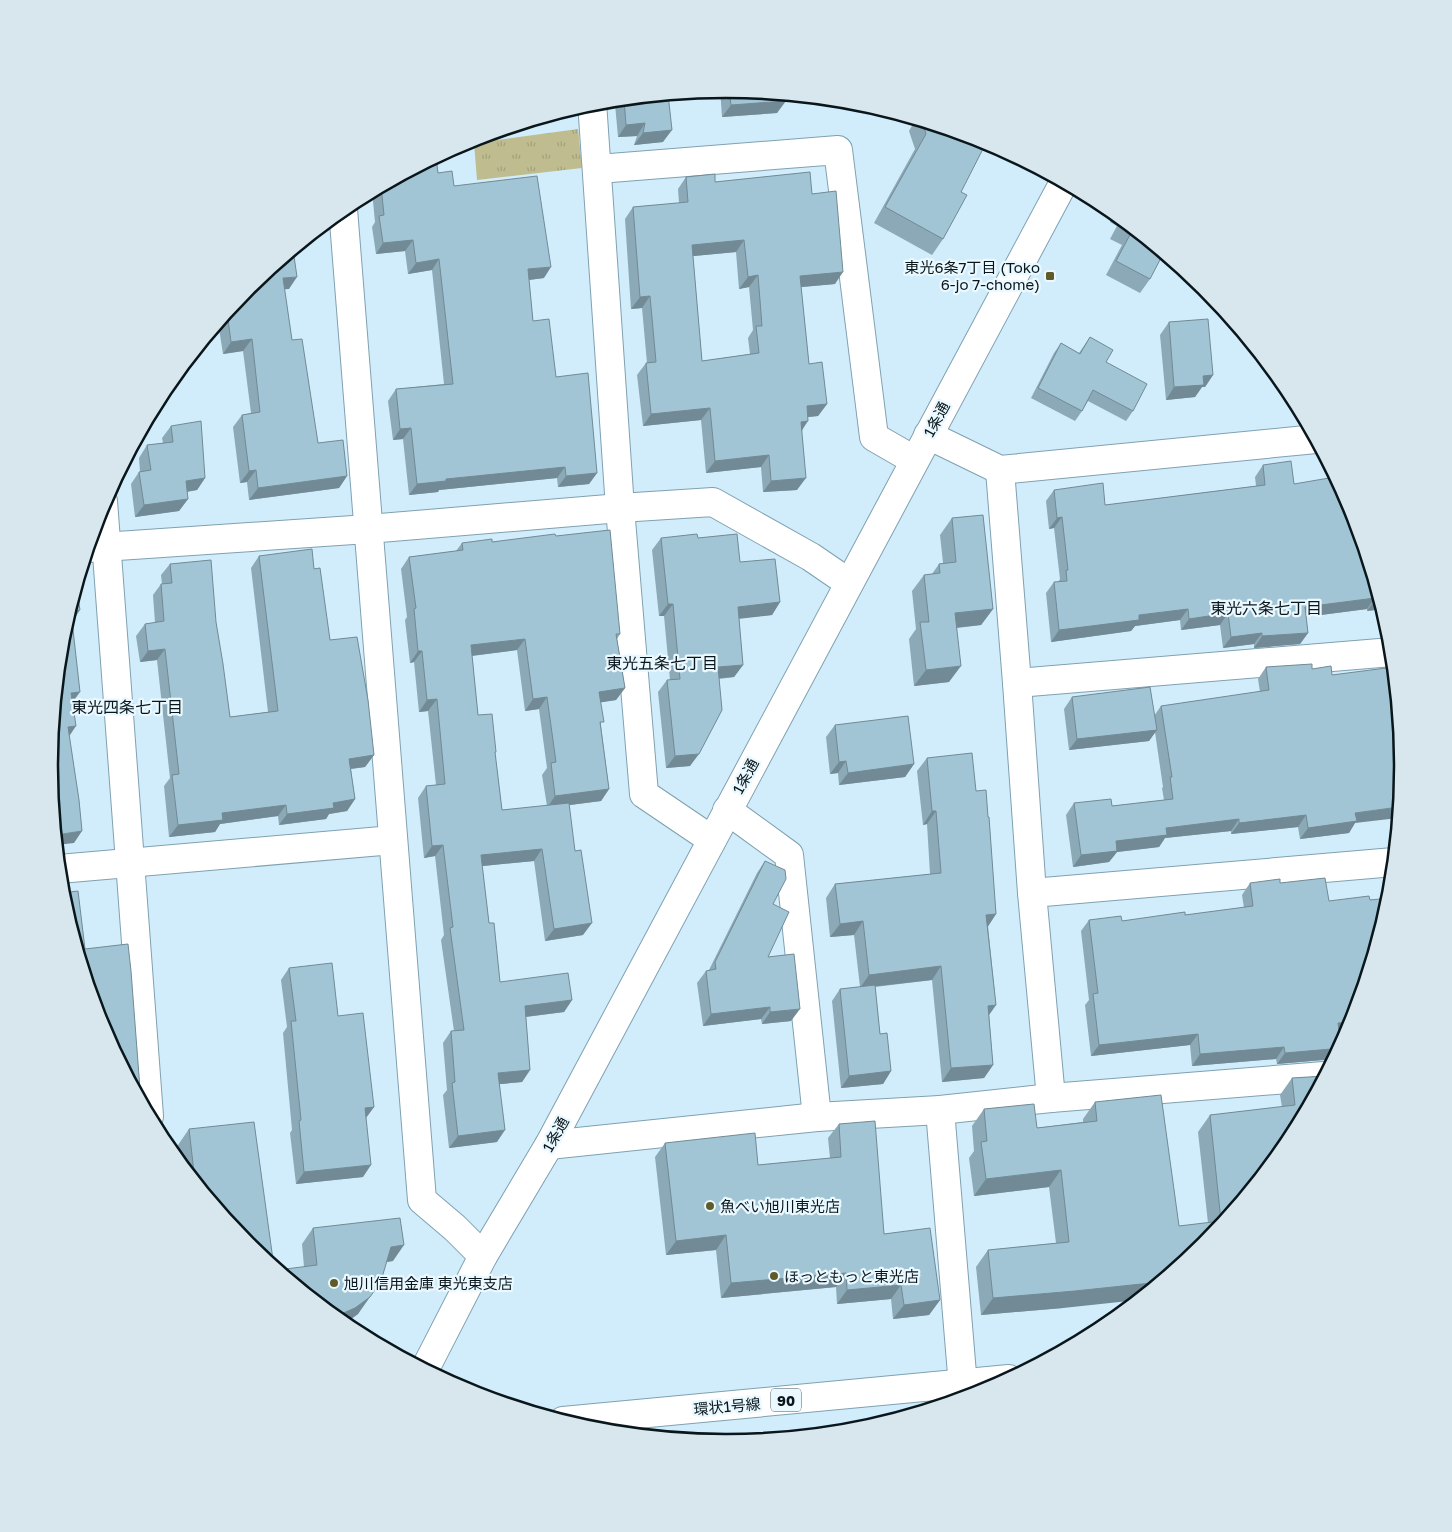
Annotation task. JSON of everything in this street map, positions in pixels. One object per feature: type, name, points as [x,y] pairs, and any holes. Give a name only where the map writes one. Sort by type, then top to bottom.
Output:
[{"type":"street","points":[[593,111],[620,508],[644,794],[712,840]]},
{"type":"street","points":[[598,169],[838,150],[874,437],[914,460]]},
{"type":"street","name":"1条通","points":[[427,1365],[483,1256],[549,1145],[1061,188]]},
{"type":"street","points":[[344,218],[422,1200],[483,1256]]},
{"type":"street","points":[[928,435],[1000,470],[1309,440]]},
{"type":"street","points":[[1000,470],[1018,683],[1032,893],[1051,1098]]},
{"type":"street","points":[[148,1101],[130,863],[97,547],[368,529],[713,502],[810,557],[849,583]]},
{"type":"street","points":[[1018,683],[1385,653]]},
{"type":"street","points":[[727,810],[789,855],[817,1117]]},
{"type":"street","points":[[66,868],[393,840]]},
{"type":"street","points":[[1032,893],[1387,863]]},
{"type":"street","points":[[549,1145],[817,1117],[940,1110],[1051,1098],[1318,1076]]},
{"type":"street","points":[[940,1110],[963,1391]]},
{"type":"street","name":"環状1号線","points":[[585,1419],[963,1391]]},
{"type":"green space","points":[[578,129],[582,168],[477,180],[474,146],[489,141]]},
{"type":"building","points":[[730,98],[786,101],[731,105]]},
{"type":"building","points":[[669,100],[672,130],[643,133],[645,123],[626,125],[624,105]]},
{"type":"building","points":[[924,128],[983,149],[961,192],[967,195],[943,239],[885,207],[926,134]]},
{"type":"building","points":[[437,163],[438,173],[452,171],[454,186],[537,176],[551,267],[528,269],[533,321],[549,319],[556,377],[588,373],[597,473],[566,476],[565,467],[446,479],[446,481],[417,484],[411,428],[400,429],[396,389],[453,384],[439,259],[416,263],[413,240],[383,243],[379,216],[384,215],[382,193]]},
{"type":"building","points":[[810,172],[812,194],[836,191],[843,272],[800,276],[809,364],[822,362],[827,404],[807,406],[808,421],[801,422],[806,478],[771,481],[769,455],[715,461],[710,408],[651,414],[646,363],[656,362],[650,296],[640,297],[633,207],[688,202],[686,177],[715,174],[715,182]],"holes":[[[744,240],[748,277],[758,275],[762,326],[756,326],[759,353],[702,361],[692,245]]]},
{"type":"building","points":[[1130,234],[1161,258],[1150,279],[1116,261]]},
{"type":"building","points":[[294,256],[297,277],[283,278],[292,340],[302,339],[318,443],[343,440],[347,476],[258,488],[256,470],[249,471],[242,415],[260,412],[252,339],[231,342],[228,320],[253,293]]},
{"type":"building","points":[[1208,319],[1213,375],[1203,376],[1204,385],[1174,387],[1169,322]]},
{"type":"building","points":[[1090,337],[1113,350],[1106,362],[1147,384],[1133,411],[1093,390],[1082,411],[1038,388],[1061,343],[1080,354]]},
{"type":"building","points":[[201,421],[205,478],[186,481],[188,499],[144,505],[139,472],[151,470],[147,445],[173,442],[171,426]]},
{"type":"building","points":[[1291,461],[1294,484],[1330,478],[1359,551],[1373,598],[1305,607],[1308,633],[1262,636],[1262,633],[1231,637],[1228,613],[1189,619],[1188,609],[1139,615],[1139,620],[1059,630],[1054,582],[1067,581],[1066,570],[1068,570],[1062,517],[1057,518],[1054,490],[1103,483],[1105,505],[1265,485],[1263,465]]},
{"type":"building","points":[[983,515],[993,609],[955,613],[961,666],[926,670],[920,622],[929,622],[924,575],[940,573],[939,564],[956,562],[952,518]]},
{"type":"building","points":[[610,530],[620,634],[616,634],[625,688],[599,692],[604,722],[600,722],[609,789],[555,796],[551,763],[556,762],[547,697],[533,699],[525,639],[471,645],[478,715],[492,714],[502,810],[569,803],[575,851],[581,850],[592,923],[554,929],[542,849],[481,855],[489,923],[494,923],[500,982],[568,973],[572,1000],[525,1006],[530,1070],[498,1073],[505,1130],[458,1136],[452,1083],[455,1082],[451,1031],[464,1030],[450,928],[453,927],[443,845],[432,846],[426,786],[445,784],[437,699],[427,700],[422,651],[418,651],[414,609],[416,608],[409,557],[463,550],[462,543],[492,539],[492,542],[555,534],[556,536]]},
{"type":"building","points":[[697,534],[698,538],[737,534],[740,562],[775,559],[780,602],[738,607],[743,665],[718,667],[722,710],[699,754],[675,756],[667,680],[680,679],[673,604],[668,604],[661,538]]},
{"type":"building","points":[[312,549],[314,569],[320,568],[330,640],[357,637],[368,700],[374,755],[349,759],[355,799],[333,803],[334,808],[287,814],[286,805],[222,813],[223,820],[178,825],[172,775],[179,774],[165,649],[148,651],[145,624],[164,621],[161,584],[172,583],[170,564],[211,560],[216,622],[230,717],[278,711],[259,556]]},
{"type":"building","points":[[78,600],[80,610],[76,611]]},
{"type":"building","points":[[72,625],[80,692],[71,693],[76,726],[68,727],[82,831],[61,834],[59,810],[59,722],[63,679]]},
{"type":"building","points":[[1312,664],[1312,669],[1331,666],[1332,675],[1387,668],[1393,722],[1393,808],[1355,813],[1357,821],[1308,828],[1306,815],[1239,823],[1239,819],[1166,828],[1167,835],[1116,841],[1117,851],[1081,855],[1074,803],[1111,799],[1112,806],[1173,799],[1170,777],[1172,777],[1161,706],[1269,690],[1266,667]]},
{"type":"building","points":[[1150,687],[1157,730],[1077,739],[1072,697]]},
{"type":"building","points":[[908,716],[914,764],[848,773],[846,761],[839,762],[835,725]]},
{"type":"building","points":[[972,753],[976,791],[986,790],[996,914],[986,915],[996,1005],[988,1006],[993,1065],[951,1068],[941,966],[869,975],[863,921],[840,924],[835,884],[941,873],[936,811],[932,811],[927,758]]},
{"type":"building","points":[[765,861],[785,870],[786,879],[773,904],[789,912],[768,957],[794,954],[800,1009],[770,1012],[770,1007],[711,1014],[706,971],[716,969],[715,962]]},
{"type":"building","points":[[1325,878],[1329,901],[1369,896],[1370,900],[1381,899],[1372,939],[1359,981],[1344,1023],[1338,1023],[1339,1032],[1332,1049],[1285,1053],[1284,1047],[1200,1054],[1198,1034],[1099,1045],[1093,994],[1098,993],[1089,920],[1121,916],[1122,921],[1185,912],[1185,915],[1253,906],[1250,883],[1280,879],[1280,883]]},
{"type":"building","points":[[78,891],[85,949],[128,944],[140,1087],[108,1022],[93,981],[80,939],[69,892]]},
{"type":"building","points":[[332,963],[338,1016],[363,1013],[374,1107],[365,1108],[371,1165],[304,1172],[291,1021],[296,1021],[289,968]]},
{"type":"building","points":[[875,985],[880,1034],[887,1033],[891,1071],[849,1076],[840,989]]},
{"type":"building","points":[[1318,1076],[1282,1137],[1256,1173],[1220,1216],[1210,1115],[1295,1105],[1292,1078]]},
{"type":"building","points":[[1161,1095],[1179,1226],[1215,1222],[1167,1269],[1149,1283],[993,1298],[988,1250],[1069,1242],[1061,1170],[986,1179],[981,1142],[987,1141],[984,1109],[1034,1104],[1037,1128],[1097,1121],[1095,1102]]},
{"type":"building","points":[[875,1121],[884,1234],[930,1228],[940,1300],[904,1305],[901,1285],[847,1290],[846,1273],[731,1283],[726,1235],[676,1241],[665,1143],[755,1133],[758,1165],[841,1157],[839,1124]]},
{"type":"building","points":[[254,1122],[273,1257],[223,1207],[194,1170],[189,1129]]},
{"type":"building","points":[[400,1218],[404,1245],[391,1247],[381,1281],[370,1297],[355,1308],[343,1313],[285,1269],[317,1265],[313,1228]]},
{"type":"place","name":"東光6条7丁目 (Toko 6-jo 7-chome)","points":[[1050,276]]},
{"type":"place","name":"魚べい旭川東光店","points":[[710,1206]]},
{"type":"place","name":"ほっともっと東光店","points":[[774,1276]]},
{"type":"place","name":"旭川信用金庫 東光東支店","points":[[334,1283]]},
{"type":"district","name":"東光六条七丁目","points":[[1266,608]]},
{"type":"district","name":"東光五条七丁目","points":[[662,663]]},
{"type":"district","name":"東光四条七丁目","points":[[127,707]]}]
